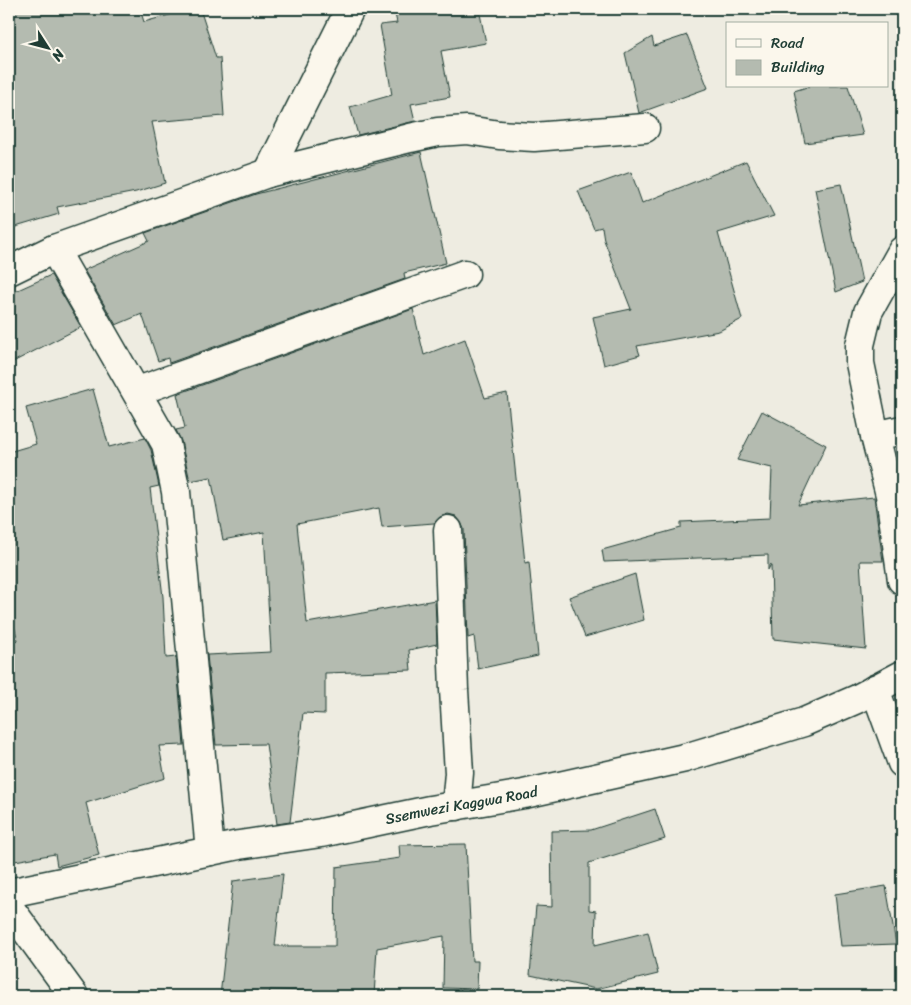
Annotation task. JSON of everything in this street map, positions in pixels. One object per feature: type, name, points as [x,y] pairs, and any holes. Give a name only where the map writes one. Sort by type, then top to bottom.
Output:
[{"type":"street","points":[[268,173],[350,9]]},
{"type":"street","points":[[9,271],[54,249],[268,173],[438,132],[467,130],[500,135],[534,137],[645,128]]},
{"type":"street","points":[[54,249],[138,391],[166,444],[176,492],[210,851]]},
{"type":"street","points":[[902,251],[868,312],[860,344],[860,363],[875,436],[890,495],[902,580]]},
{"type":"street","points":[[138,391],[465,274]]},
{"type":"street","points":[[875,436],[902,430]]},
{"type":"street","points":[[448,530],[459,773],[456,806]]},
{"type":"street","name":"Ssemwezi Kaggwa Road","points":[[9,893],[210,851],[321,833],[524,794],[685,758],[804,722],[902,675]]},
{"type":"street","points":[[875,689],[902,763]]},
{"type":"street","points":[[9,907],[74,996]]},
{"type":"building","points":[[9,9],[140,9],[144,22],[191,9],[200,9],[216,58],[220,58],[224,116],[152,122],[165,183],[136,192],[57,207],[59,214],[9,229]]},
{"type":"building","points":[[394,9],[479,9],[486,43],[441,51],[450,97],[411,104],[415,121],[358,135],[350,107],[392,95],[380,25],[397,23]]},
{"type":"building","points":[[687,35],[708,88],[639,113],[625,53],[652,37],[654,46]]},
{"type":"building","points":[[804,88],[849,88],[863,135],[805,143],[794,91]]},
{"type":"building","points":[[421,152],[446,263],[404,273],[405,279],[169,363],[168,358],[158,361],[142,314],[116,325],[84,270],[149,241],[145,233],[256,194]]},
{"type":"building","points":[[746,161],[774,216],[718,233],[742,319],[719,331],[637,346],[640,355],[604,365],[593,317],[631,309],[604,240],[602,227],[594,229],[578,191],[631,172],[642,203]]},
{"type":"building","points":[[841,184],[862,282],[836,292],[815,189]]},
{"type":"building","points":[[51,275],[81,327],[9,364],[9,294]]},
{"type":"building","points":[[413,309],[424,355],[465,339],[485,398],[507,393],[525,563],[529,562],[538,656],[478,669],[474,636],[468,638],[464,529],[456,516],[448,514],[440,517],[434,523],[382,527],[379,508],[297,524],[307,623],[435,600],[437,644],[409,650],[411,670],[325,673],[325,714],[303,713],[290,822],[277,824],[266,744],[216,745],[207,655],[271,652],[264,532],[223,540],[211,477],[190,481],[181,441],[176,430],[185,428],[177,394]]},
{"type":"building","points":[[93,389],[109,447],[145,438],[151,450],[159,486],[150,488],[163,597],[166,658],[176,657],[184,745],[159,746],[165,778],[86,803],[99,855],[57,866],[55,854],[9,862],[9,643],[18,640],[9,608],[9,452],[36,444],[26,408]]},
{"type":"building","points":[[762,411],[826,445],[798,505],[874,497],[883,561],[860,561],[866,649],[773,639],[771,564],[768,570],[768,555],[604,562],[602,550],[681,528],[681,522],[770,518],[772,468],[737,460]]},
{"type":"building","points":[[635,574],[644,620],[585,637],[569,597]]},
{"type":"building","points":[[655,809],[665,839],[589,863],[589,910],[596,911],[595,945],[648,932],[658,974],[596,989],[530,975],[536,906],[552,907],[551,831],[591,830]]},
{"type":"building","points":[[466,844],[472,961],[478,961],[477,989],[443,988],[444,936],[377,948],[374,996],[270,990],[269,996],[220,996],[233,881],[283,874],[275,946],[335,946],[336,867],[400,858],[399,845]]},
{"type":"building","points":[[886,886],[896,944],[841,946],[835,894]]}]
